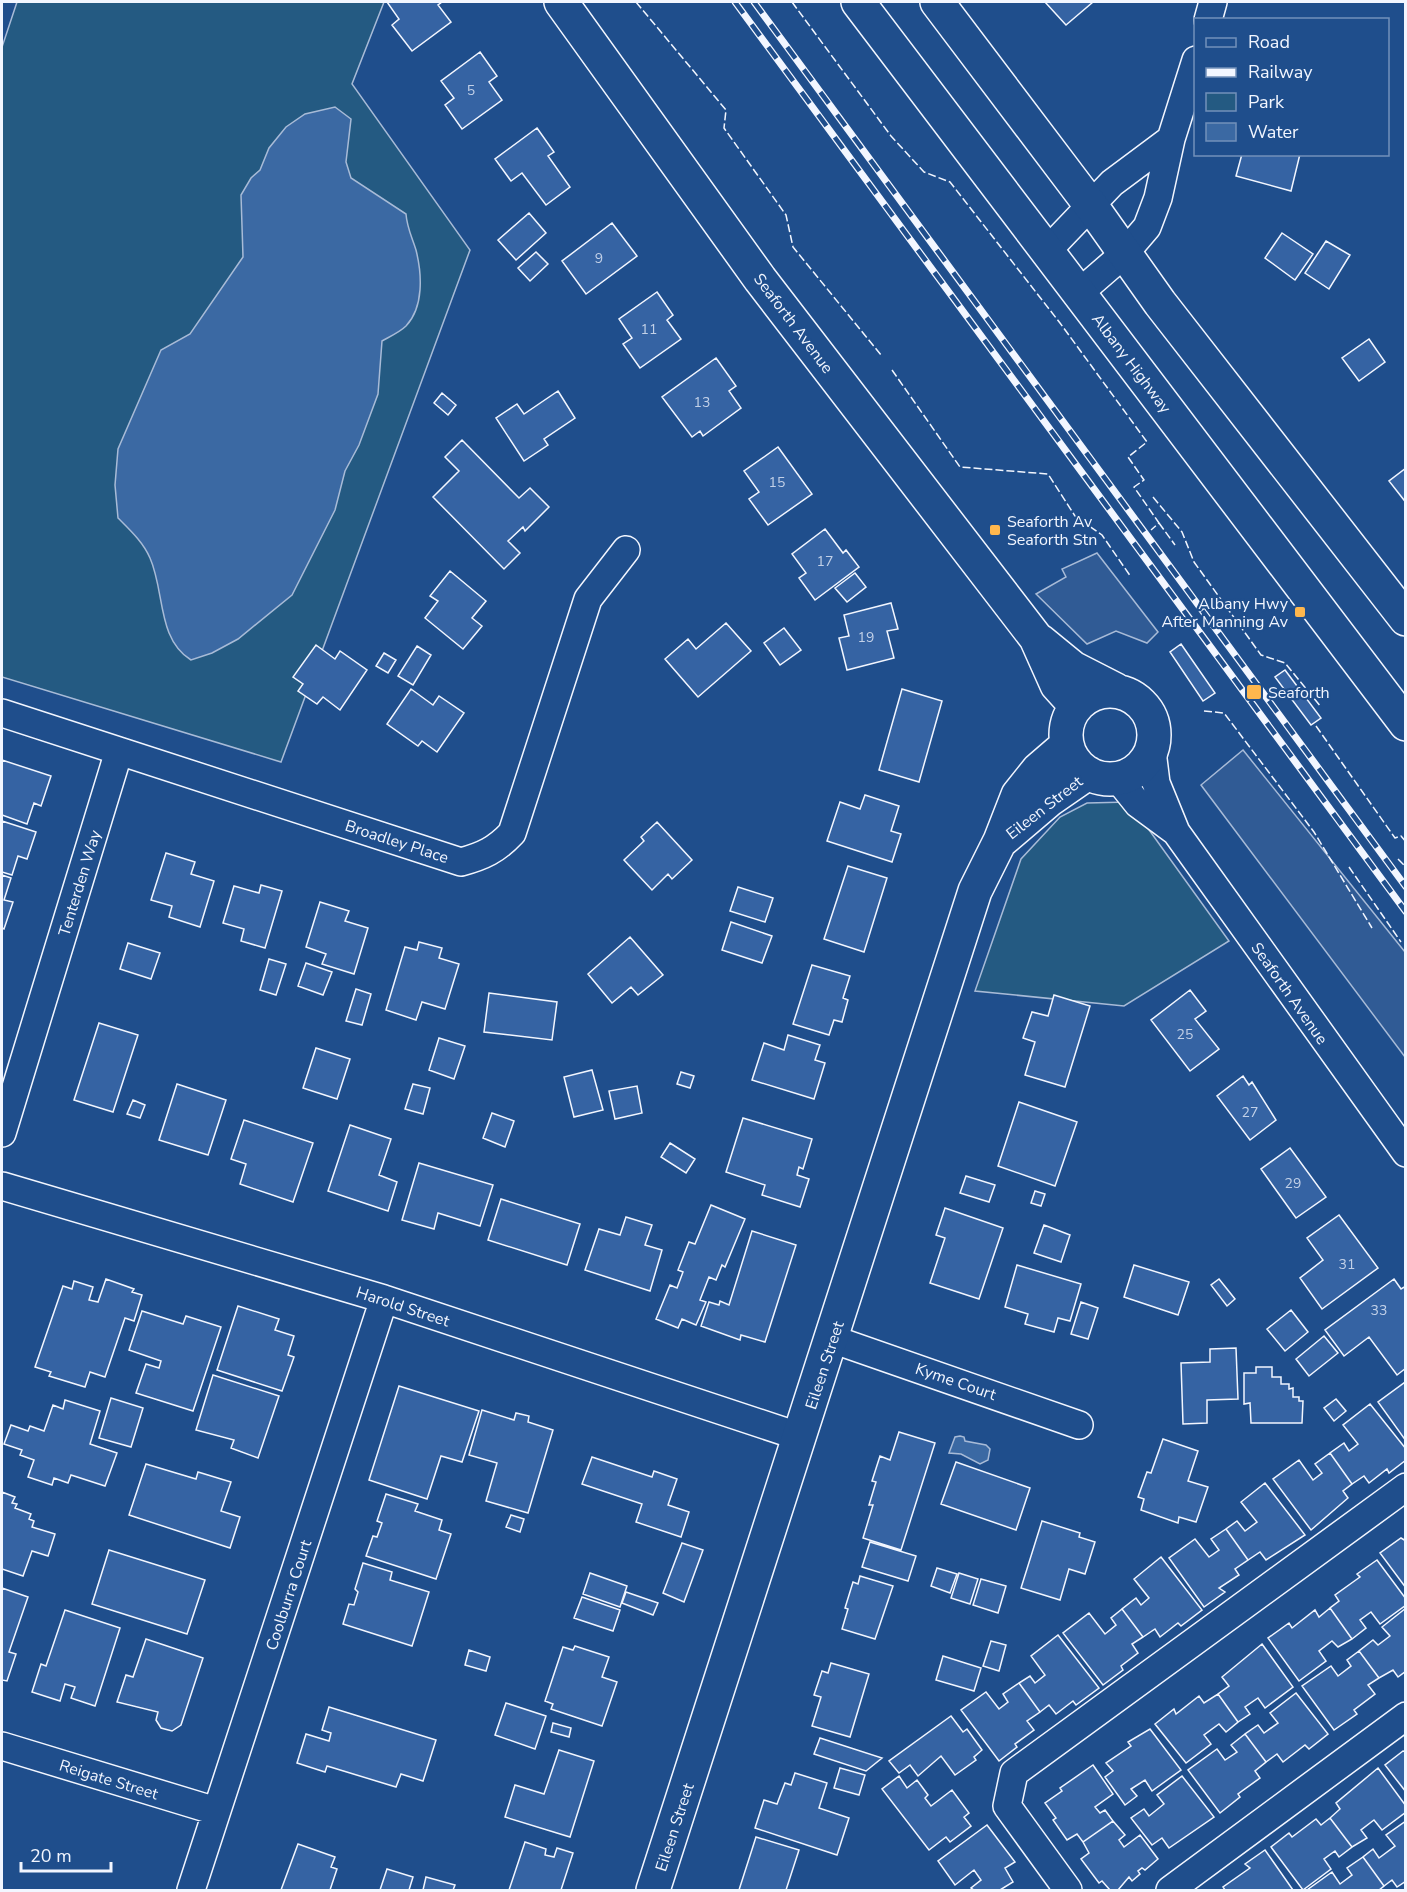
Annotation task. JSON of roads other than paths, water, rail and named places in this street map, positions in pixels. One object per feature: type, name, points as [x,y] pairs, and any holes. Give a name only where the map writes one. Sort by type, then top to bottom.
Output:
[{"type":"main road","name":"Seaforth Avenue","points":[[561,2],[760,279],[1036,638],[1073,668],[1116,690]]},
{"type":"main road","name":"Albany Highway","points":[[858,2],[1406,724]]},
{"type":"main road","points":[[937,2],[1092,207],[1160,303],[1406,619]]},
{"type":"main road","name":"Seaforth Avenue","points":[[1036,638],[1057,685],[1077,706]]},
{"type":"main road","points":[[1116,690],[1141,702],[1149,712],[1154,724],[1152,751],[1144,764],[1132,774],[1103,776],[1078,766],[1067,745],[1069,718],[1077,706],[1095,694],[1116,690]]},
{"type":"main road","name":"Eileen Street","points":[[653,1890],[801,1437],[975,891],[1000,842],[1018,795],[1038,770],[1067,745]]},
{"type":"main road","name":"Eileen Street","points":[[1000,842],[1050,800],[1103,776]]},
{"type":"street","points":[[1209,18],[1214,2]]},
{"type":"street","points":[[1079,293],[1125,254],[1147,227],[1158,198],[1171,139],[1194,66]]},
{"type":"street","points":[[1047,251],[1092,207],[1112,183],[1171,139]]},
{"type":"street","name":"Broadley Place","points":[[119,751],[461,862],[482,856],[499,847],[512,833],[588,599],[626,550]]},
{"type":"street","points":[[2,713],[119,751]]},
{"type":"street","name":"Tenterden Way","points":[[2,1133],[119,751]]},
{"type":"street","name":"Seaforth Avenue","points":[[1152,751],[1156,783],[1176,832],[1406,1153]]},
{"type":"street","name":"Seaforth Avenue","points":[[1103,776],[1176,832]]},
{"type":"street","name":"Harold Street","points":[[2,1186],[384,1299],[801,1437]]},
{"type":"street","name":"Coolburra Court","points":[[191,1890],[384,1299]]},
{"type":"street","name":"Kyme Court","points":[[832,1340],[1079,1425]]},
{"type":"street","points":[[1068,1890],[1007,1806],[1014,1773],[1406,1486]]},
{"type":"street","points":[[1170,1890],[1406,1716]]},
{"type":"street","name":"Reigate Street","points":[[2,1746],[216,1811]]},
{"type":"water","points":[[335,107],[351,119],[346,162],[351,178],[406,214],[420,269],[419,300],[406,326],[382,341],[378,394],[359,445],[345,471],[335,510],[292,595],[238,639],[212,653],[191,660],[172,640],[163,614],[155,571],[147,552],[136,536],[118,518],[115,485],[118,449],[161,350],[190,334],[243,257],[241,195],[251,178],[260,170],[269,148],[286,127],[305,114]]},
{"type":"water","points":[[955,1437],[964,1437],[965,1441],[986,1445],[990,1449],[988,1460],[980,1464],[961,1454],[949,1453]]},
{"type":"railway","points":[[735,2],[1406,912]]},
{"type":"railway","points":[[754,2],[1406,887]]},
{"type":"place","name":"Seaforth Av Seaforth Stn","points":[[995,530]]},
{"type":"place","name":"Albany Hwy After Manning Av","points":[[1300,612]]},
{"type":"place","name":"Seaforth","points":[[1254,692]]}]
